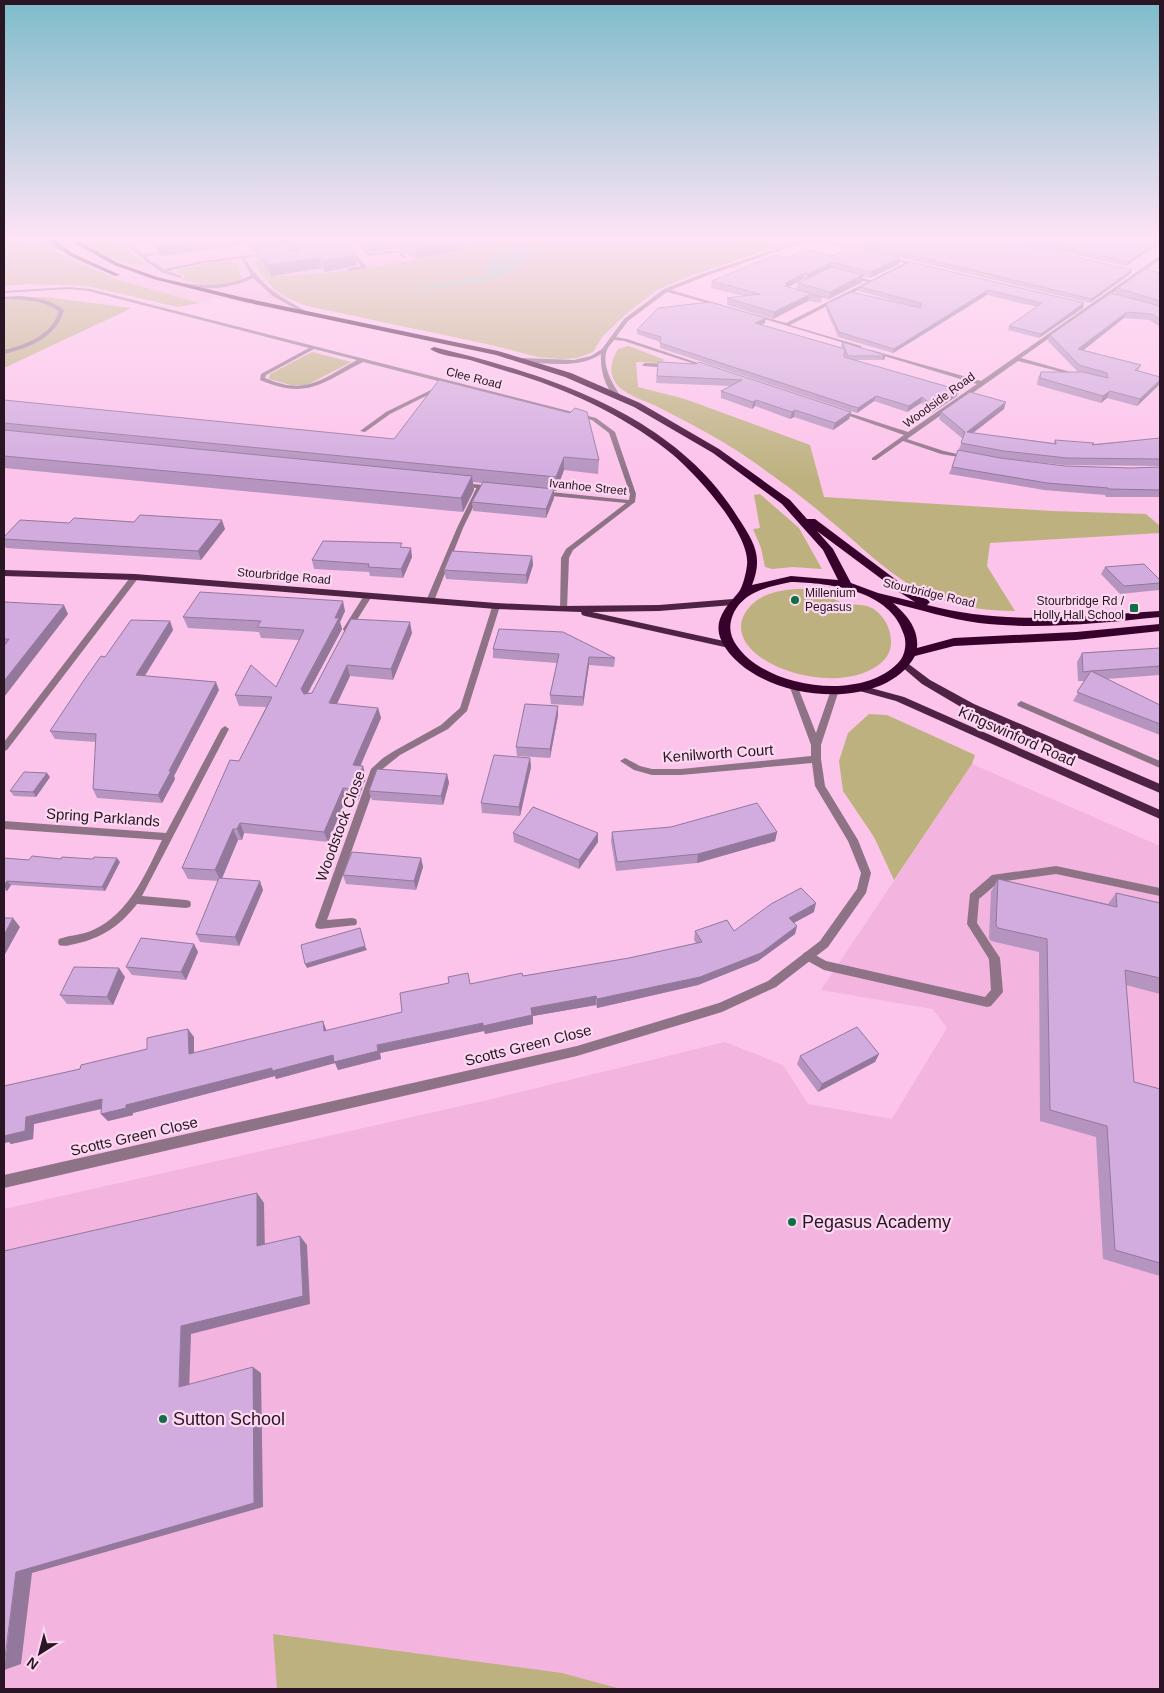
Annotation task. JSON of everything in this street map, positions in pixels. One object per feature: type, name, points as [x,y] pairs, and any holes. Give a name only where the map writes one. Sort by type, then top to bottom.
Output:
[{"type":"highway","points":[[294,319],[437,349],[495,364],[545,380],[615,412],[656,438],[686,461],[716,491],[740,527],[753,558],[751,575],[744,593]]},
{"type":"highway","points":[[339,319],[453,342],[523,360],[568,375],[637,405],[716,451],[903,590],[925,603],[955,615]]},
{"type":"highway","points":[[786,502],[828,549],[846,584]]},
{"type":"highway","points":[[909,659],[912,637],[905,621],[890,607],[870,594],[846,584],[818,579],[791,579],[765,584],[744,593],[733,602],[726,614],[724,629],[729,645],[739,657],[754,668],[772,678],[793,685],[835,690],[860,688],[888,679],[909,659],[954,642],[1076,636],[1160,628]]},
{"type":"highway","name":"Stourbridge Road","points":[[870,594],[977,619],[1026,622],[1065,621],[1160,614]]},
{"type":"main road","name":"Stourbridge Road","points":[[4,573],[135,577],[496,606],[563,609],[659,608],[733,602]]},
{"type":"main road","name":"Stourbridge Road","points":[[563,609],[729,645]]},
{"type":"main road","name":"Kingswinford Road","points":[[909,659],[926,682],[970,707],[1160,789]]},
{"type":"main road","name":"Kingswinford Road","points":[[860,688],[900,699],[1160,815]]},
{"type":"street","points":[[4,352],[28,346],[60,319]]},
{"type":"street","name":"Clee Road","points":[[201,319],[594,419],[612,432],[633,494],[632,502]]},
{"type":"street","points":[[523,360],[574,362],[593,357],[604,350],[627,319]]},
{"type":"street","points":[[766,319],[980,383]]},
{"type":"street","points":[[786,325],[798,319]]},
{"type":"street","name":"Woodside Road","points":[[874,459],[980,383],[1018,359],[1072,319]]},
{"type":"street","points":[[613,338],[625,340],[717,370]]},
{"type":"street","points":[[314,348],[264,374],[262,379],[291,388],[311,387],[362,360]]},
{"type":"street","points":[[604,350],[602,367],[606,379],[618,396]]},
{"type":"street","points":[[1018,359],[1083,377]]},
{"type":"street","points":[[644,365],[708,367]]},
{"type":"street","points":[[363,431],[388,413],[425,396],[448,382]]},
{"type":"street","points":[[835,410],[908,434]]},
{"type":"street","points":[[902,440],[976,459]]},
{"type":"street","points":[[450,484],[499,489]]},
{"type":"street","points":[[430,601],[460,528],[480,487]]},
{"type":"street","name":"Ivanhoe Street","points":[[536,493],[632,502]]},
{"type":"street","points":[[563,609],[565,558],[570,549],[632,502]]},
{"type":"street","points":[[4,748],[135,577]]},
{"type":"street","points":[[344,635],[368,596]]},
{"type":"street","name":"Woodstock Close","points":[[352,922],[320,925],[376,769],[386,758],[446,727],[457,719],[464,709],[496,606]]},
{"type":"street","name":"Scotts Green Close","points":[[793,685],[816,745]]},
{"type":"street","name":"Scotts Green Close","points":[[4,1182],[578,1051],[722,1007],[772,984],[824,944],[862,890],[866,873],[853,840],[820,786],[816,745],[835,690]]},
{"type":"street","name":"Kingswinford Road","points":[[1021,704],[1160,765]]},
{"type":"street","name":"Spring Parklands","points":[[4,825],[169,837],[225,729]]},
{"type":"street","name":"Kenilworth Court","points":[[625,761],[637,768],[652,772],[672,772],[816,759]]},
{"type":"street","name":"Kingswinford Road","points":[[1143,782],[1160,785]]},
{"type":"street","points":[[63,942],[100,932],[127,910],[135,900],[169,837]]},
{"type":"street","points":[[808,956],[824,965],[987,1002],[997,992],[994,958],[972,924],[974,897],[996,878],[1056,870],[1160,892]]},
{"type":"street","points":[[135,900],[186,904]]},
{"type":"shaded area","points":[[4,319],[109,319],[4,368]]},
{"type":"shaded area","points":[[368,319],[621,319],[603,336],[593,352],[577,358],[538,357]]},
{"type":"shaded area","points":[[629,346],[665,360],[660,363],[636,362],[638,387],[685,399],[810,445],[824,497],[1052,511],[1146,514],[1160,526],[1160,533],[990,543],[987,566],[1015,611],[980,609],[945,601],[923,592],[897,576],[873,558],[807,501],[742,454],[691,424],[633,396],[619,387],[613,378],[611,368],[613,359],[618,349]]},
{"type":"shaded area","points":[[312,352],[351,362],[307,385],[291,385],[269,379],[270,374]]},
{"type":"shaded area","points":[[760,494],[799,528],[822,569],[793,567],[772,569],[765,567],[761,548],[753,529],[760,528],[754,495]]},
{"type":"shaded area","points":[[786,590],[822,590],[838,601],[847,604],[867,606],[874,609],[880,615],[889,629],[891,637],[891,645],[885,659],[872,669],[856,675],[838,678],[819,678],[783,669],[754,652],[742,635],[742,619],[746,611],[769,594]]},
{"type":"shaded area","points":[[869,714],[887,715],[975,755],[972,764],[894,880],[874,837],[843,791],[839,761],[848,733]]},
{"type":"shaded area","name":"Pegasus Academy","points":[[972,764],[1160,846],[1160,1689],[4,1689],[4,1209],[483,1101],[725,1042],[783,1065],[808,1104],[892,1119],[947,1028],[933,1009],[821,990]]},
{"type":"shaded area","points":[[273,1634],[562,1673],[621,1689],[277,1689]]},
{"type":"building","points":[[647,319],[764,319],[755,323],[845,349],[844,357],[959,390],[934,407],[922,397],[909,406],[876,396],[858,408],[660,343],[661,337],[637,330]]},
{"type":"building","points":[[833,319],[942,319],[894,349],[839,332]]},
{"type":"building","points":[[1019,319],[1062,319],[1041,334],[1009,326]]},
{"type":"building","points":[[1073,319],[1118,319],[1078,349],[1141,365],[1135,370],[1160,377],[1160,380],[1140,399],[1110,391],[1103,396],[1040,378],[1041,372],[1083,372],[1108,378],[1107,373],[1079,365],[1050,335]]},
{"type":"building","points":[[842,342],[885,355],[848,356]]},
{"type":"building","points":[[658,362],[696,364],[699,362],[851,412],[835,423],[756,400],[753,402],[721,391],[742,380],[657,376]]},
{"type":"building","points":[[439,380],[570,413],[575,408],[587,412],[599,460],[564,457],[556,477],[4,423],[4,400],[394,439]]},
{"type":"building","points":[[970,392],[1006,402],[967,432],[1056,444],[1055,440],[1094,443],[1092,445],[1160,438],[1160,459],[1067,458],[1004,451],[961,443],[965,432],[941,412]]},
{"type":"building","points":[[4,430],[472,476],[461,498],[4,456]]},
{"type":"building","points":[[958,450],[1000,458],[1065,466],[1160,467],[1160,490],[1109,489],[1047,483],[952,467]]},
{"type":"building","points":[[483,482],[554,489],[546,509],[472,502]]},
{"type":"building","points":[[140,515],[222,520],[198,551],[4,539],[20,520],[69,523],[74,518],[134,522]]},
{"type":"building","points":[[323,541],[402,543],[400,547],[411,548],[401,569],[368,567],[369,564],[312,560]]},
{"type":"building","points":[[452,551],[532,556],[526,575],[444,570]]},
{"type":"building","points":[[1144,564],[1160,580],[1160,583],[1124,586],[1105,567]]},
{"type":"building","points":[[200,592],[343,601],[335,618],[339,618],[301,689],[304,694],[312,693],[351,619],[410,622],[391,669],[347,665],[329,703],[378,708],[353,765],[363,766],[355,789],[343,788],[324,832],[240,823],[237,829],[233,829],[215,870],[182,868],[230,760],[239,761],[272,697],[235,695],[251,665],[276,687],[304,630],[257,627],[261,621],[183,617]]},
{"type":"building","points":[[4,602],[64,605],[4,681],[4,646],[9,639],[4,639]]},
{"type":"building","points":[[131,620],[170,621],[136,675],[216,682],[158,795],[93,789],[96,734],[50,731],[101,656],[105,657]]},
{"type":"building","points":[[499,629],[563,632],[615,658],[589,657],[583,697],[550,695],[559,654],[493,649]]},
{"type":"building","points":[[1160,648],[1160,666],[1083,672],[1082,653]]},
{"type":"building","points":[[1091,671],[1160,705],[1160,724],[1077,692]]},
{"type":"building","points":[[525,704],[558,706],[550,749],[516,747]]},
{"type":"building","points":[[494,755],[530,758],[519,807],[481,803]]},
{"type":"building","points":[[377,769],[447,774],[441,796],[369,791]]},
{"type":"building","points":[[24,772],[47,773],[33,792],[10,791]]},
{"type":"building","points":[[757,803],[777,832],[698,854],[617,862],[612,832],[671,827]]},
{"type":"building","points":[[533,807],[598,833],[579,860],[513,833]]},
{"type":"building","points":[[352,852],[421,858],[414,881],[343,875]]},
{"type":"building","points":[[32,856],[61,859],[62,857],[117,858],[102,887],[7,881],[4,886],[4,858],[29,860]]},
{"type":"building","points":[[219,878],[260,881],[235,937],[196,934]]},
{"type":"building","points":[[998,879],[1117,907],[1116,893],[1160,903],[1160,978],[1125,970],[1134,1082],[1160,1089],[1160,1263],[1115,1250],[1107,1126],[1050,1110],[1047,939],[998,928],[996,925]]},
{"type":"building","points":[[801,888],[816,903],[789,918],[797,926],[761,953],[700,977],[597,999],[596,996],[531,1008],[532,1015],[377,1045],[378,1051],[334,1062],[333,1055],[272,1071],[272,1068],[126,1105],[126,1108],[101,1114],[102,1099],[26,1117],[25,1131],[4,1136],[4,1086],[80,1069],[81,1065],[147,1049],[147,1038],[188,1029],[189,1054],[323,1021],[324,1031],[402,1012],[400,993],[449,983],[448,977],[468,973],[470,984],[522,973],[523,976],[629,958],[702,942],[695,931],[727,920],[734,931],[771,904]]},
{"type":"building","points":[[4,918],[13,918],[4,935]]},
{"type":"building","points":[[360,928],[365,946],[305,964],[301,945]]},
{"type":"building","points":[[141,938],[194,944],[181,972],[126,967]]},
{"type":"building","points":[[74,967],[119,968],[107,997],[60,995]]},
{"type":"building","points":[[857,1027],[879,1054],[822,1084],[800,1056]]},
{"type":"building","points":[[257,1193],[257,1246],[300,1236],[303,1296],[181,1326],[179,1387],[253,1367],[254,1503],[16,1572],[4,1665],[4,1251]]},
{"type":"place","name":"Millenium Pegasus","points":[[795,600]]},
{"type":"place","name":"Stourbridge Rd / Holly Hall School","points":[[1134,608]]},
{"type":"place","name":"Pegasus Academy","points":[[792,1222]]},
{"type":"place","name":"Sutton School","points":[[163,1419]]}]
